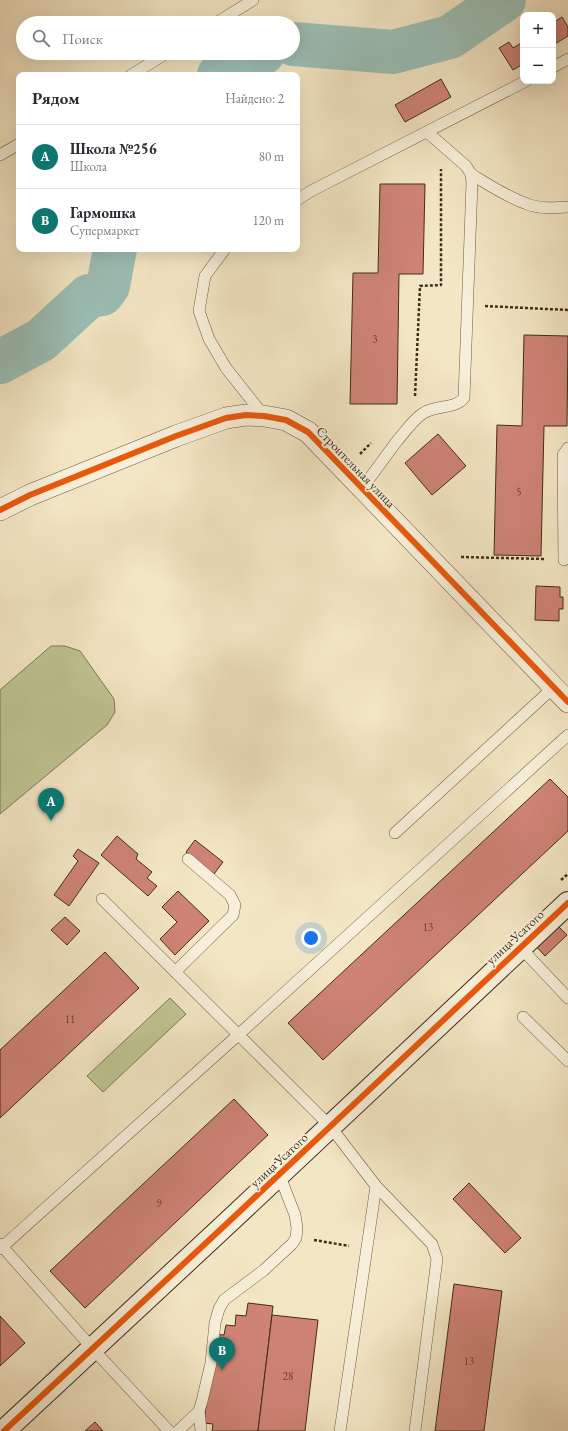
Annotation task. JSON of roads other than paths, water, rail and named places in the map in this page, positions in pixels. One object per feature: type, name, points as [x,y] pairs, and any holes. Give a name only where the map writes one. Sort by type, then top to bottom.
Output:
[{"type":"street","name":"Строительная улица","points":[[0,510],[30,495],[212,423],[246,415],[264,416],[286,420],[308,432],[568,702]]},
{"type":"street","name":"улица Усатого","points":[[4,1431],[568,903]]},
{"type":"lane","points":[[227,16],[253,0]]},
{"type":"lane","points":[[556,65],[568,59]]},
{"type":"lane","points":[[136,72],[156,60]]},
{"type":"lane","points":[[300,198],[311,191],[520,84]]},
{"type":"lane","points":[[362,488],[408,427],[421,415],[431,408],[452,406],[461,403],[464,398],[472,183],[471,174],[466,166],[427,132]]},
{"type":"lane","points":[[0,155],[16,146]]},
{"type":"lane","points":[[471,174],[501,192],[528,204],[548,208],[568,207]]},
{"type":"lane","points":[[223,252],[205,276],[199,311],[209,339],[226,368],[264,416]]},
{"type":"lane","points":[[564,560],[563,455],[568,448]]},
{"type":"lane","points":[[395,833],[554,687]]},
{"type":"lane","points":[[169,1431],[92,1348],[1,1246],[237,1036],[568,735]]},
{"type":"lane","points":[[175,972],[233,915],[235,905],[230,895],[188,859]]},
{"type":"lane","points":[[102,899],[237,1036],[330,1126],[376,1186],[432,1244],[437,1258],[415,1431]]},
{"type":"lane","points":[[520,947],[568,998]]},
{"type":"lane","points":[[523,1017],[568,1061]]},
{"type":"lane","points":[[178,1431],[198,1411],[202,1400],[211,1363],[215,1323],[219,1309],[224,1300],[264,1270],[292,1244],[296,1238],[297,1228],[295,1216],[279,1174]]},
{"type":"lane","points":[[340,1431],[376,1186]]},
{"type":"lane","points":[[198,1411],[201,1431]]},
{"type":"waterway","points":[[300,45],[393,52],[450,37],[504,0]]},
{"type":"waterway","points":[[223,72],[230,67],[246,60]]},
{"type":"waterway","points":[[0,362],[41,340],[89,296],[102,294],[108,286],[114,252]]},
{"type":"place","name":"Школа №256","points":[[51,821]]},
{"type":"place","name":"Гармошка","points":[[222,1370]]}]
